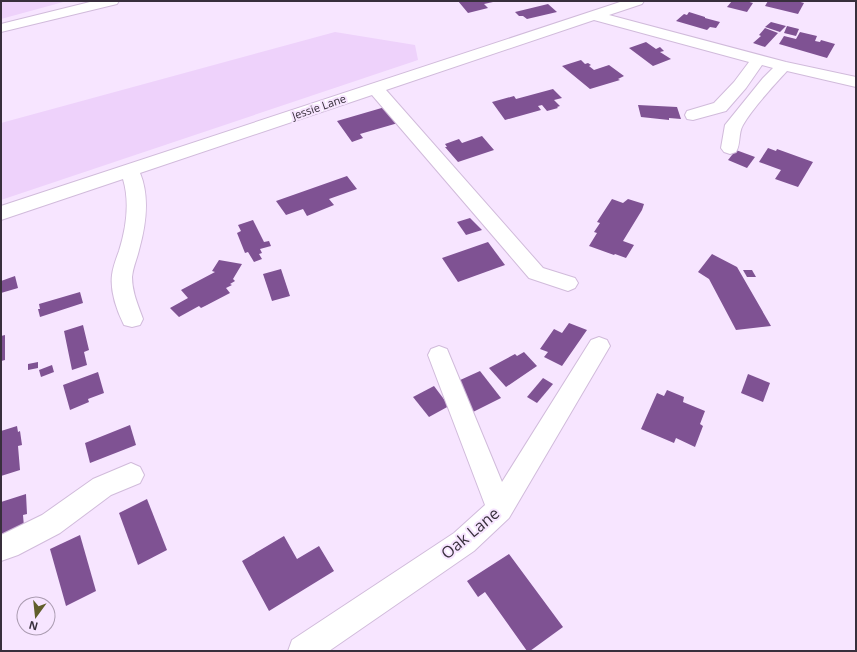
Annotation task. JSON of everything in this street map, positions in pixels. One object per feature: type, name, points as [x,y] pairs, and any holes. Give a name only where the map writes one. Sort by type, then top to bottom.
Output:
[{"type":"street","points":[[1,28],[112,1]]},
{"type":"street","name":"Jessie Lane","points":[[1,213],[638,1]]},
{"type":"street","points":[[595,16],[784,66],[856,82]]},
{"type":"street","points":[[693,115],[720,107],[740,85],[759,59]]},
{"type":"street","points":[[730,148],[730,136],[734,125],[769,80],[784,66]]},
{"type":"street","points":[[835,77],[856,87]]},
{"type":"street","points":[[375,88],[536,273],[568,283]]},
{"type":"street","points":[[129,170],[134,180],[136,207],[132,239],[122,278],[123,291],[132,319]]},
{"type":"street","name":"Oak Lane","points":[[303,651],[464,542],[500,509],[598,346]]},
{"type":"street","points":[[439,355],[500,509]]},
{"type":"street","points":[[1,548],[8,546],[51,524],[102,487],[131,475]]},
{"type":"shaded area","points":[[1,1],[67,1],[1,19]]},
{"type":"shaded area","points":[[335,32],[415,45],[418,60],[1,200],[1,123]]},
{"type":"building","points":[[458,1],[493,2],[484,4],[488,8],[468,13]]},
{"type":"building","points":[[732,1],[746,1],[753,3],[747,12],[727,7]]},
{"type":"building","points":[[768,1],[797,1],[804,3],[798,14],[765,6]]},
{"type":"building","points":[[548,4],[557,12],[527,19],[523,16],[519,16],[515,12]]},
{"type":"building","points":[[689,12],[720,22],[716,28],[710,27],[707,30],[676,21],[684,14],[687,15]]},
{"type":"building","points":[[771,22],[786,26],[780,32],[765,27]]},
{"type":"building","points":[[787,26],[799,29],[796,36],[784,33]]},
{"type":"building","points":[[765,28],[778,33],[765,47],[753,43],[761,36],[759,35]]},
{"type":"building","points":[[800,32],[817,36],[815,41],[820,42],[821,40],[835,44],[827,58],[779,44],[784,36],[796,39]]},
{"type":"building","points":[[646,42],[656,49],[660,47],[664,51],[660,52],[671,59],[653,66],[629,48]]},
{"type":"building","points":[[581,60],[585,64],[588,63],[591,65],[589,66],[594,70],[609,65],[624,76],[618,79],[620,80],[590,89],[562,66]]},
{"type":"building","points":[[553,89],[562,98],[554,100],[560,106],[557,107],[558,108],[547,111],[542,105],[538,106],[541,110],[505,120],[492,102],[514,96],[516,99]]},
{"type":"building","points":[[638,105],[677,107],[681,119],[669,118],[669,120],[641,117]]},
{"type":"building","points":[[385,107],[398,123],[360,134],[363,138],[352,142],[337,121]]},
{"type":"building","points":[[482,136],[494,150],[458,162],[445,147],[447,147],[445,144],[459,139],[462,143]]},
{"type":"building","points":[[768,148],[776,151],[777,149],[813,162],[798,187],[775,179],[781,170],[759,162]]},
{"type":"building","points":[[736,150],[755,157],[747,168],[728,160]]},
{"type":"building","points":[[347,176],[357,189],[329,199],[334,205],[307,216],[303,209],[286,215],[276,201]]},
{"type":"building","points":[[612,199],[623,203],[628,199],[644,204],[642,210],[623,241],[634,245],[626,258],[589,246],[597,233],[594,232],[600,223],[597,222]]},
{"type":"building","points":[[470,218],[482,230],[466,235],[457,222]]},
{"type":"building","points":[[253,220],[264,242],[269,241],[271,246],[260,249],[262,253],[259,254],[262,259],[254,262],[248,252],[245,253],[237,233],[241,231],[238,225]]},
{"type":"building","points":[[488,242],[505,265],[458,282],[442,258]]},
{"type":"building","points":[[712,254],[737,267],[771,326],[736,330],[709,279],[698,272]]},
{"type":"building","points":[[219,260],[242,264],[233,279],[235,281],[230,284],[232,285],[226,288],[230,293],[201,308],[199,306],[179,317],[170,308],[188,298],[181,290],[215,272],[212,271]]},
{"type":"building","points":[[281,269],[290,296],[272,301],[263,274]]},
{"type":"building","points":[[743,270],[752,270],[756,277],[747,277]]},
{"type":"building","points":[[15,276],[18,288],[1,293],[1,281]]},
{"type":"building","points":[[80,292],[83,303],[40,317],[38,309],[40,309],[39,304]]},
{"type":"building","points":[[569,323],[587,330],[562,366],[544,357],[548,352],[540,349],[554,329],[562,333]]},
{"type":"building","points":[[83,325],[89,350],[84,352],[87,365],[72,370],[64,331]]},
{"type":"building","points":[[5,335],[5,360],[1,361],[1,336]]},
{"type":"building","points":[[524,352],[537,366],[506,387],[489,368],[515,354],[517,356]]},
{"type":"building","points":[[38,362],[38,368],[28,370],[28,364]]},
{"type":"building","points":[[52,365],[54,372],[41,377],[39,370]]},
{"type":"building","points":[[480,371],[501,398],[471,413],[458,381]]},
{"type":"building","points":[[98,372],[104,393],[88,399],[89,402],[70,410],[63,385]]},
{"type":"building","points":[[748,374],[770,383],[763,402],[741,393]]},
{"type":"building","points":[[543,378],[553,384],[537,403],[527,397]]},
{"type":"building","points":[[434,386],[449,406],[429,417],[413,397]]},
{"type":"building","points":[[667,390],[684,397],[683,402],[705,411],[700,424],[703,426],[695,447],[676,438],[674,443],[641,429],[657,393],[664,396]]},
{"type":"building","points":[[130,425],[136,445],[90,463],[85,443]]},
{"type":"building","points":[[17,426],[18,432],[20,431],[22,445],[18,446],[20,470],[1,476],[1,431]]},
{"type":"building","points":[[26,494],[27,514],[23,515],[24,527],[1,534],[1,502]]},
{"type":"building","points":[[147,499],[167,550],[138,565],[119,513]]},
{"type":"building","points":[[80,535],[96,591],[66,606],[50,549]]},
{"type":"building","points":[[284,536],[297,559],[319,546],[334,571],[269,611],[242,561]]},
{"type":"building","points":[[509,554],[563,627],[530,651],[527,651],[485,592],[478,597],[467,581]]}]
